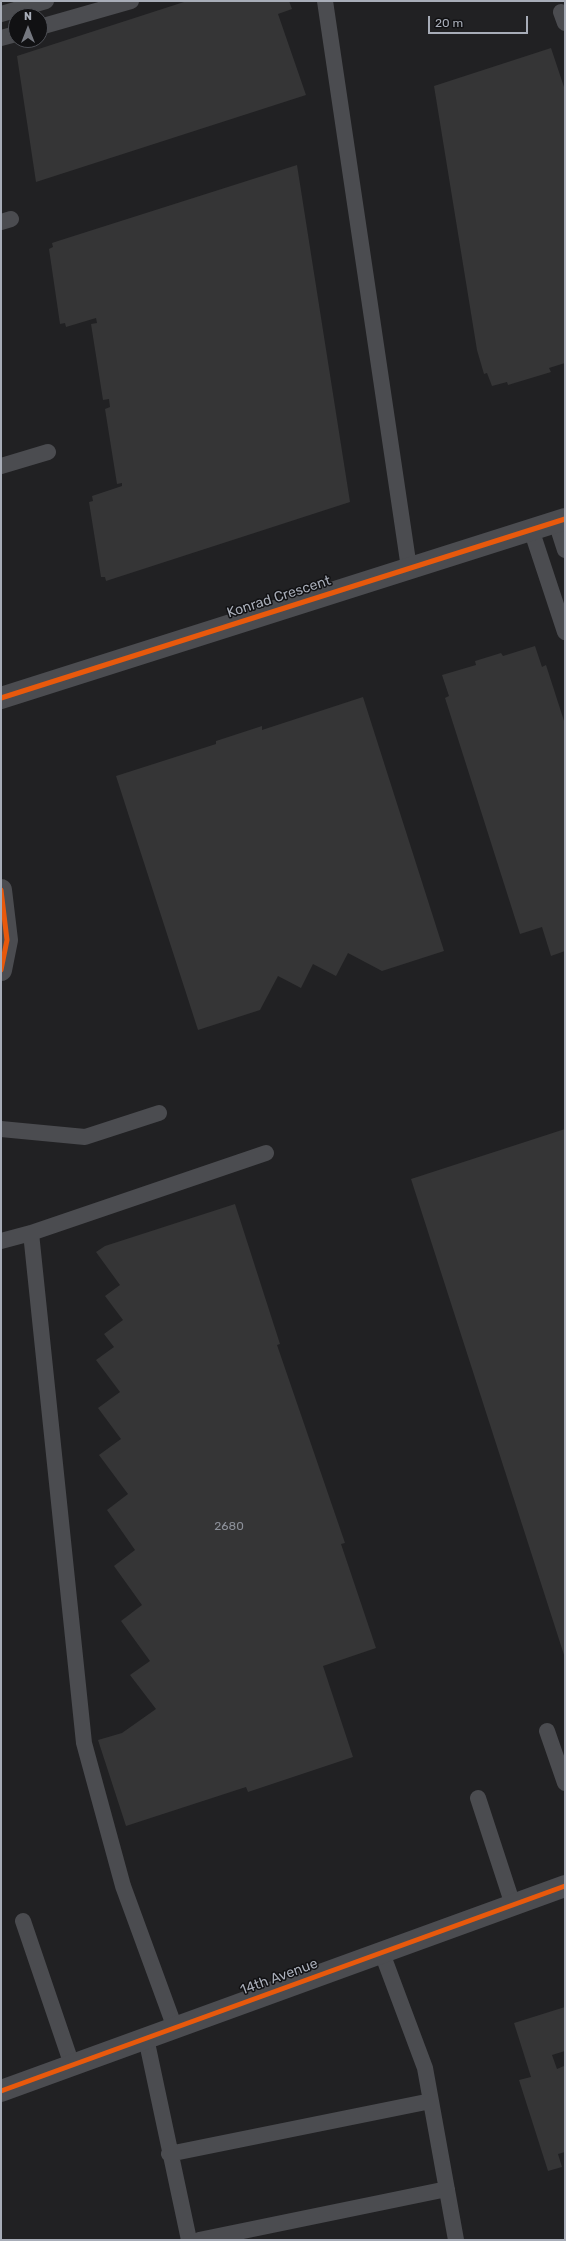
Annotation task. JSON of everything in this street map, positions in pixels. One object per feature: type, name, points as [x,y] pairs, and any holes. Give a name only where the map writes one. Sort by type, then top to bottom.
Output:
[{"type":"street","name":"Konrad Crescent","points":[[1,698],[560,520]]},
{"type":"street","points":[[1,890],[2,916],[7,940],[1,970]]},
{"type":"street","name":"14th Avenue","points":[[1,2091],[565,1886]]},
{"type":"lane","points":[[1,14],[46,1]]},
{"type":"lane","points":[[48,25],[131,1]]},
{"type":"lane","points":[[325,1],[409,568]]},
{"type":"lane","points":[[1,466],[48,452]]},
{"type":"lane","points":[[560,520],[565,550]]},
{"type":"lane","points":[[531,529],[565,632]]},
{"type":"lane","points":[[1,1129],[85,1137],[159,1113]]},
{"type":"lane","points":[[1,1241],[31,1233],[266,1153]]},
{"type":"lane","points":[[31,1233],[84,1743],[123,1886],[175,2028]]},
{"type":"lane","points":[[548,1731],[565,1783]]},
{"type":"lane","points":[[478,1798],[513,1905]]},
{"type":"lane","points":[[23,1921],[72,2065]]},
{"type":"lane","points":[[382,1953],[425,2068],[456,2240]]},
{"type":"lane","points":[[146,2038],[189,2240]]},
{"type":"lane","points":[[170,2154],[431,2101]]},
{"type":"lane","points":[[198,2240],[447,2189]]},
{"type":"shaded area","points":[[1,1],[565,1],[565,2240],[1,2240]]},
{"type":"building","points":[[187,1],[289,1],[292,9],[278,14],[306,95],[36,182],[17,56],[42,48],[48,48],[48,46]]},
{"type":"building","points":[[551,48],[565,90],[565,363],[549,368],[551,372],[508,385],[507,382],[492,386],[487,373],[484,374],[477,350],[434,86]]},
{"type":"building","points":[[297,165],[350,502],[106,581],[105,577],[101,577],[89,502],[93,501],[92,496],[122,486],[122,483],[117,484],[105,409],[110,407],[109,399],[103,400],[91,324],[97,323],[96,318],[66,327],[65,323],[60,324],[49,249],[53,247],[52,243]]},
{"type":"building","points":[[535,646],[542,667],[546,665],[565,724],[565,951],[551,956],[542,927],[520,934],[445,698],[449,696],[442,675],[476,665],[475,661],[501,653],[503,656]]},
{"type":"building","points":[[363,697],[444,951],[382,971],[348,953],[336,976],[313,964],[301,988],[278,976],[260,1010],[198,1030],[116,776],[216,744],[216,741],[262,726],[262,730]]},
{"type":"building","points":[[565,1129],[565,1658],[411,1179]]},
{"type":"building","points":[[235,1204],[280,1344],[277,1345],[345,1543],[341,1544],[376,1648],[323,1666],[353,1757],[248,1792],[246,1787],[126,1826],[98,1740],[122,1733],[156,1709],[130,1675],[150,1661],[121,1621],[142,1605],[114,1566],[135,1550],[107,1510],[128,1494],[99,1455],[121,1439],[98,1408],[120,1392],[96,1360],[114,1347],[104,1334],[123,1320],[105,1296],[120,1285],[96,1252],[105,1246]]},
{"type":"building","points":[[565,2007],[565,2051],[552,2055],[557,2069],[564,2066],[565,2071],[565,2152],[558,2154],[562,2167],[548,2171],[519,2080],[531,2077],[514,2023]]},
{"type":"cycle path","points":[[1,698],[565,519]]},
{"type":"cycle path","points":[[1,890],[7,940],[1,970]]},
{"type":"cycle path","points":[[1,2091],[565,1886]]}]
